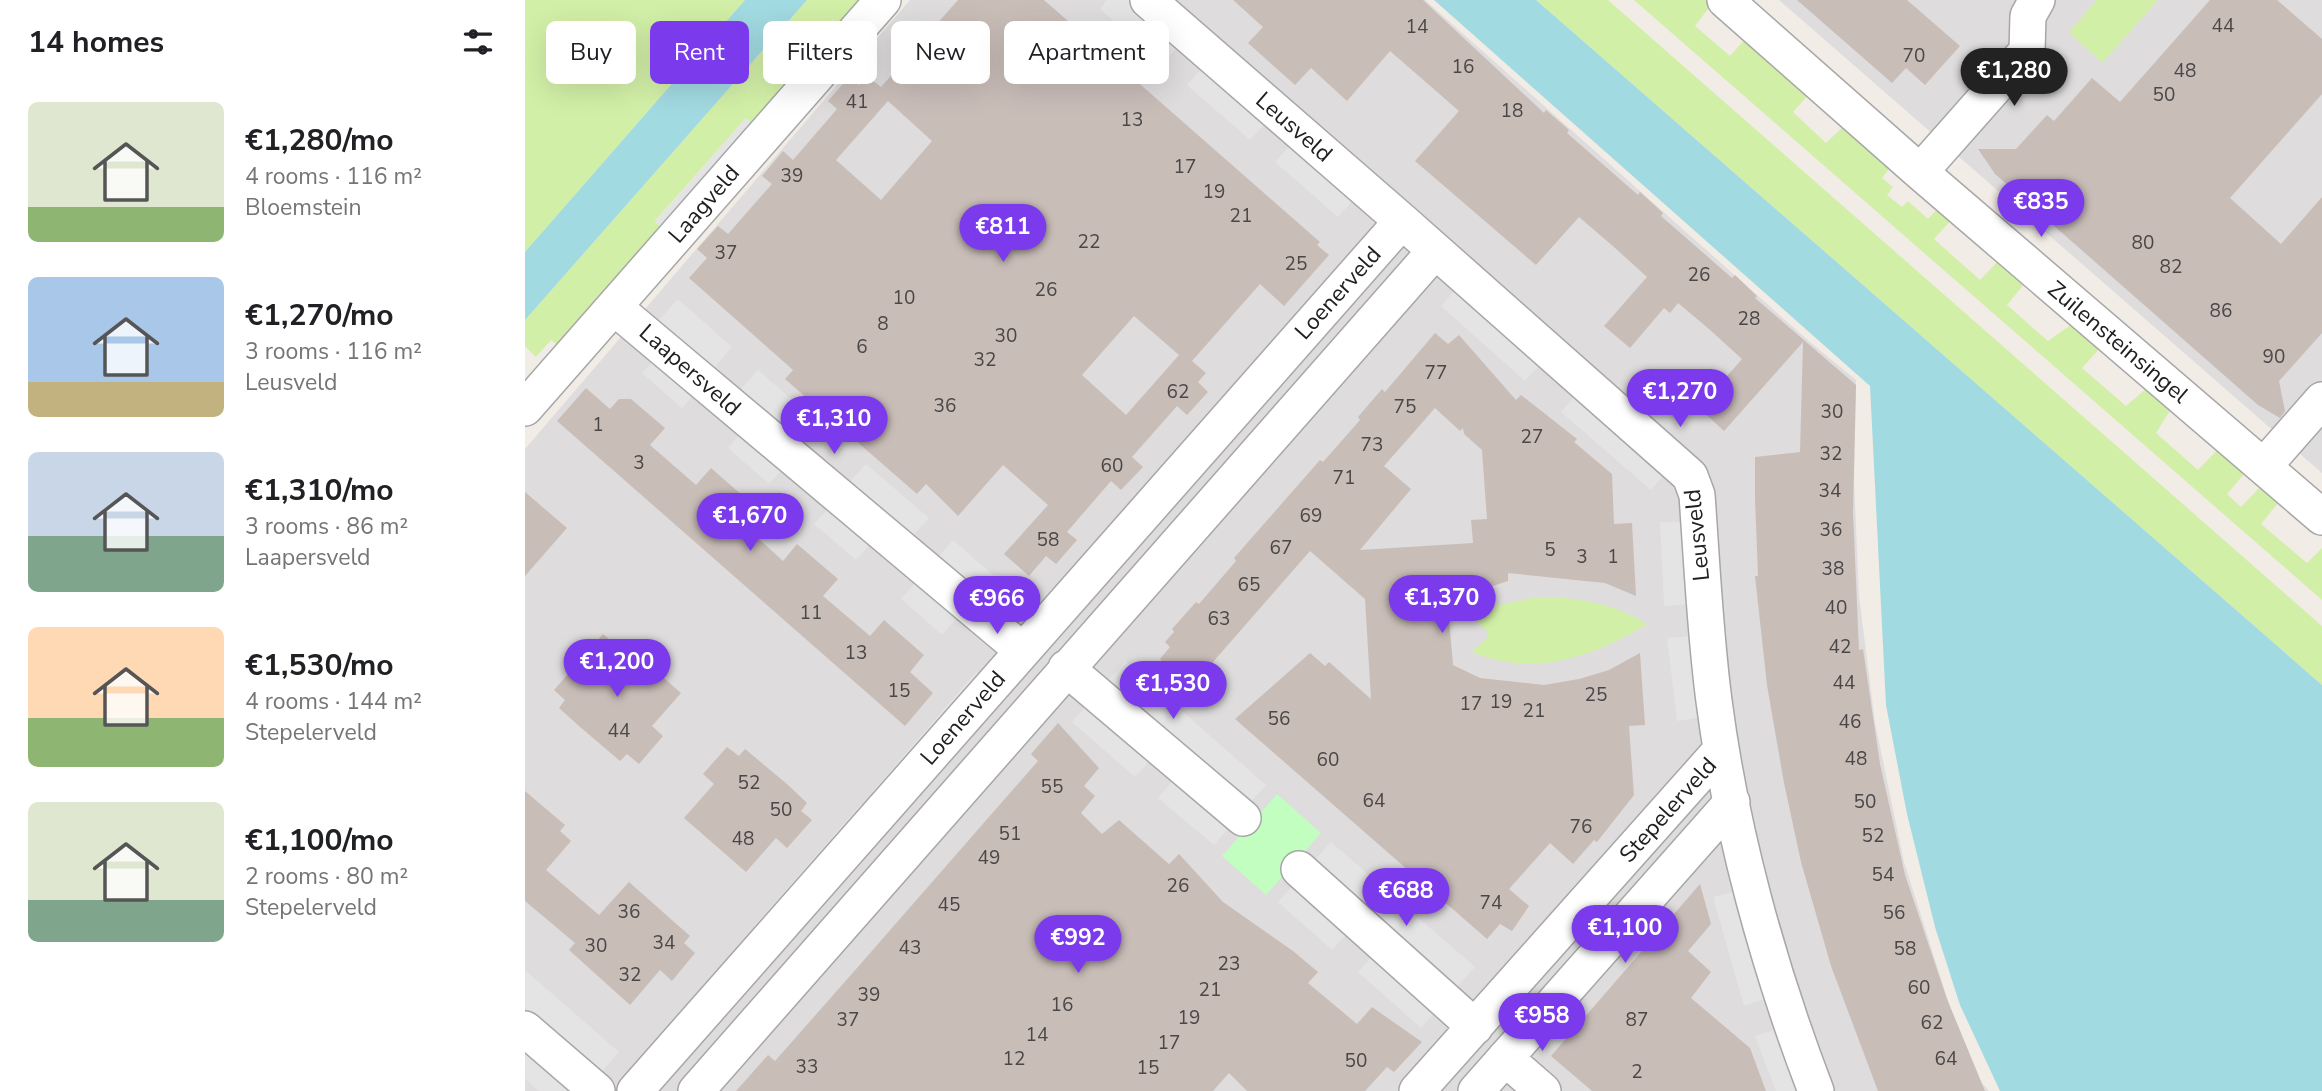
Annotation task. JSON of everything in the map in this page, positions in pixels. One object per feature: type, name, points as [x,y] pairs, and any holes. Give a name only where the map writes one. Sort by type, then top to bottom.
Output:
[{"type":"street","name":"Laagveld","points":[[525,408],[883,0]]},
{"type":"street","name":"Leusveld","points":[[1148,0],[1689,476],[1697,495],[1708,646],[1721,750],[1749,878],[1781,990],[1816,1091]]},
{"type":"street","name":"Zuilensteinsingel","points":[[1725,0],[1920,172],[2322,517]]},
{"type":"street","points":[[1920,172],[2027,51],[2028,16],[2036,0]]},
{"type":"street","name":"Loenerveld","points":[[635,1091],[1402,221]]},
{"type":"street","name":"Loenerveld","points":[[696,1091],[1435,251]]},
{"type":"street","name":"Laapersveld","points":[[614,307],[1021,650]]},
{"type":"street","points":[[2264,466],[2322,400]]},
{"type":"street","points":[[1066,668],[1243,818]]},
{"type":"street","name":"Stepelerveld","points":[[1417,1091],[1721,750]]},
{"type":"street","name":"Stepelerveld","points":[[1476,1091],[1732,802]]},
{"type":"street","points":[[1299,869],[1475,1027]]},
{"type":"street","points":[[525,1030],[597,1091]]},
{"type":"street","points":[[1505,1058],[1543,1091]]},
{"type":"shaded area","points":[[910,0],[1425,0],[1856,380],[1854,479],[1859,596],[1875,723],[1904,862],[1970,1070],[1989,1091],[525,1091],[525,449],[838,84],[877,84],[877,38],[891,22],[891,84],[990,84],[990,21],[892,21]]},
{"type":"shaded area","points":[[1107,0],[1130,0],[1154,21],[1114,21],[1100,9]]},
{"type":"shaded area","points":[[1779,0],[2322,0],[2322,473],[2004,196]]},
{"type":"shaded area","points":[[1169,34],[1180,44],[1169,57]]},
{"type":"shaded area","points":[[1205,65],[1268,120],[1250,140],[1187,85]]},
{"type":"shaded area","points":[[746,118],[752,124],[663,229],[655,222]]},
{"type":"shaded area","points":[[1293,142],[1356,197],[1338,217],[1275,162]]},
{"type":"shaded area","points":[[1458,287],[1543,361],[1525,381],[1441,306]]},
{"type":"shaded area","points":[[678,299],[732,347],[714,368],[659,320]]},
{"type":"shaded area","points":[[661,353],[700,388],[682,408],[642,373]]},
{"type":"shaded area","points":[[758,370],[821,425],[803,445],[740,390]]},
{"type":"shaded area","points":[[1578,392],[1668,470],[1651,490],[1561,412]]},
{"type":"shaded area","points":[[745,428],[786,465],[769,484],[728,448]]},
{"type":"shaded area","points":[[866,464],[929,518],[910,539],[847,485]]},
{"type":"shaded area","points":[[832,505],[873,541],[856,560],[814,524]]},
{"type":"shaded area","points":[[1660,522],[1688,522],[1691,604],[1664,606]]},
{"type":"shaded area","points":[[953,540],[1008,588],[990,609],[935,561]]},
{"type":"shaded area","points":[[918,580],[959,616],[942,635],[901,599]]},
{"type":"shaded area","points":[[1693,636],[1703,717],[1677,721],[1667,638]]},
{"type":"shaded area","points":[[1125,661],[1266,785],[1248,805],[1106,683]]},
{"type":"shaded area","points":[[976,672],[984,679],[880,798],[872,792]]},
{"type":"shaded area","points":[[1089,702],[1153,757],[1135,777],[1072,722]]},
{"type":"shaded area","points":[[1176,777],[1231,825],[1214,845],[1158,798]]},
{"type":"shaded area","points":[[861,804],[868,811],[762,932],[755,925]]},
{"type":"shaded area","points":[[1331,842],[1475,967],[1456,988],[1313,862]]},
{"type":"shaded area","points":[[1296,882],[1350,930],[1332,950],[1278,902]]},
{"type":"shaded area","points":[[1738,891],[1770,997],[1744,1006],[1713,897]]},
{"type":"shaded area","points":[[1376,952],[1439,1008],[1421,1028],[1358,972]]},
{"type":"shaded area","points":[[525,970],[619,1052],[600,1074],[525,1008]]},
{"type":"shaded area","points":[[1781,1028],[1804,1091],[1776,1091],[1755,1036]]},
{"type":"shaded area","points":[[525,1043],[580,1091],[539,1091],[525,1079]]},
{"type":"green space","points":[[525,0],[745,0],[727,21],[650,21],[650,84],[672,84],[525,252]]},
{"type":"green space","points":[[807,0],[862,0],[846,21],[788,21]]},
{"type":"green space","points":[[1536,0],[1608,0],[2322,626],[2322,685]]},
{"type":"green space","points":[[1634,0],[1707,0],[1712,4],[1695,26],[1730,56],[1747,37],[1810,93],[1793,112],[1826,143],[1845,125],[1892,165],[1882,178],[1893,187],[1887,195],[1902,207],[1908,201],[1928,219],[1939,207],[1953,218],[1934,239],[1980,280],[1999,260],[2025,283],[2007,305],[2048,341],[2072,324],[2100,348],[2082,368],[2126,406],[2147,388],[2171,409],[2156,433],[2198,470],[2217,450],[2244,474],[2227,494],[2241,507],[2260,487],[2278,503],[2261,524],[2307,563],[2322,548],[2322,600]]},
{"type":"green space","points":[[2097,0],[2158,0],[2102,63],[2069,32]]},
{"type":"green space","points":[[763,50],[763,84],[790,84],[753,125],[746,118],[655,221],[663,229],[561,348],[551,340],[536,357],[525,346],[525,320],[733,84],[749,84],[749,66]]},
{"type":"green space","points":[[1537,597],[1566,598],[1608,606],[1647,624],[1606,646],[1563,660],[1518,663],[1495,660],[1472,652],[1487,638],[1488,632],[1471,617],[1495,606]]},
{"type":"green space","points":[[1277,794],[1321,833],[1266,895],[1222,856]]},
{"type":"water","points":[[745,0],[807,0],[788,21],[763,21],[763,50],[749,66],[749,21],[727,21]]},
{"type":"water","points":[[1434,0],[1536,0],[2322,685],[2322,1091],[2000,1091],[1960,1005],[1935,927],[1907,814],[1886,705],[1870,386]]},
{"type":"water","points":[[672,84],[733,84],[525,320],[525,252]]},
{"type":"building","points":[[958,0],[1044,0],[1068,21],[1004,21],[1004,84],[1140,84],[1320,242],[1317,245],[1329,255],[1284,306],[1260,284],[1192,361],[1206,373],[1198,382],[1208,392],[1187,415],[1177,406],[1132,457],[1143,467],[1121,490],[1111,481],[1067,532],[1077,540],[1056,564],[1046,556],[1029,576],[1004,554],[1048,505],[1003,465],[958,516],[926,484],[917,494],[785,379],[793,370],[689,278],[707,258],[697,249],[718,226],[728,234],[772,184],[762,176],[783,151],[793,160],[837,109],[828,101],[843,84],[877,84],[881,87],[891,76],[891,84],[990,84],[990,21],[939,21]],"holes":[[[888,101],[932,141],[881,200],[836,160]],[[1134,316],[1179,355],[1126,415],[1082,375]]]},
{"type":"building","points":[[1233,0],[1423,0],[1544,113],[1546,110],[1569,130],[1567,133],[1638,195],[1640,192],[1663,213],[1661,216],[1732,278],[1735,275],[1757,296],[1755,298],[1856,385],[1853,512],[1859,650],[1863,649],[1880,764],[1905,875],[1947,999],[1985,1091],[1878,1091],[1831,966],[1801,862],[1767,685],[1755,576],[1758,576],[1755,457],[1800,452],[1803,342],[1724,431],[1699,408],[1742,359],[1709,329],[1678,303],[1670,313],[1664,308],[1630,348],[1604,326],[1647,277],[1614,247],[1579,217],[1536,265],[1415,161],[1459,111],[1390,51],[1347,101],[1311,68],[1295,85],[1248,43],[1263,27]]},
{"type":"building","points":[[1797,0],[1907,0],[1960,46],[1925,85],[1906,68],[1892,83]]},
{"type":"building","points":[[2210,0],[2277,0],[2322,39],[2322,94],[2230,198],[2281,244],[2322,197],[2322,333],[2279,381],[2285,411],[2280,418],[2258,405],[1995,174],[1978,149],[2016,149],[2047,115],[2054,121],[2092,78],[2120,102]]},
{"type":"building","points":[[1435,333],[1448,344],[1459,335],[1516,400],[1521,395],[1577,439],[1574,442],[1612,474],[1614,524],[1632,523],[1636,596],[1605,583],[1508,573],[1508,581],[1477,591],[1448,607],[1453,665],[1480,678],[1544,685],[1609,670],[1640,653],[1645,725],[1629,726],[1634,795],[1597,842],[1594,840],[1573,864],[1550,843],[1509,889],[1529,906],[1512,931],[1500,924],[1487,939],[1235,719],[1310,653],[1325,666],[1329,662],[1371,699],[1365,599],[1310,551],[1185,694],[1159,677],[1167,666],[1160,659],[1170,647],[1165,642],[1174,632],[1172,629],[1196,602],[1199,604],[1236,561],[1234,558],[1320,460],[1323,462],[1360,420],[1358,417],[1382,389],[1385,392]],"holes":[[[1435,408],[1460,431],[1463,428],[1464,434],[1482,450],[1487,519],[1471,520],[1473,543],[1360,550],[1411,489],[1384,466]]]},
{"type":"building","points":[[586,388],[610,409],[619,399],[631,399],[665,428],[650,445],[696,485],[711,468],[751,503],[737,520],[783,561],[797,544],[838,579],[823,596],[870,636],[884,620],[924,655],[910,672],[933,693],[905,726],[557,421]]},
{"type":"building","points":[[525,492],[567,528],[525,576]]},
{"type":"building","points":[[603,634],[615,644],[619,639],[681,693],[652,726],[663,736],[639,764],[627,754],[620,761],[579,726],[559,708],[565,700],[554,690]]},
{"type":"building","points":[[1058,723],[1099,768],[1084,786],[1095,796],[1081,813],[1102,834],[1119,820],[1169,864],[1179,854],[1223,902],[1318,972],[1308,983],[1357,1024],[1372,1007],[1422,1042],[1394,1072],[1387,1067],[1365,1091],[1247,1091],[1229,1073],[1213,1091],[736,1091],[768,1055],[775,1061],[857,968],[1038,761],[1031,754]]},
{"type":"building","points":[[727,747],[739,756],[745,749],[787,784],[807,803],[801,811],[812,820],[787,848],[776,838],[746,872],[684,818],[714,784],[703,774]]},
{"type":"building","points":[[525,791],[565,825],[560,831],[571,841],[546,870],[599,915],[629,882],[690,936],[684,943],[695,953],[672,981],[660,970],[630,1005],[569,950],[575,943],[525,901]]},
{"type":"building","points":[[1700,884],[1711,924],[1688,951],[1711,972],[1691,998],[1750,1048],[1766,1091],[1592,1091],[1551,1056]]}]
